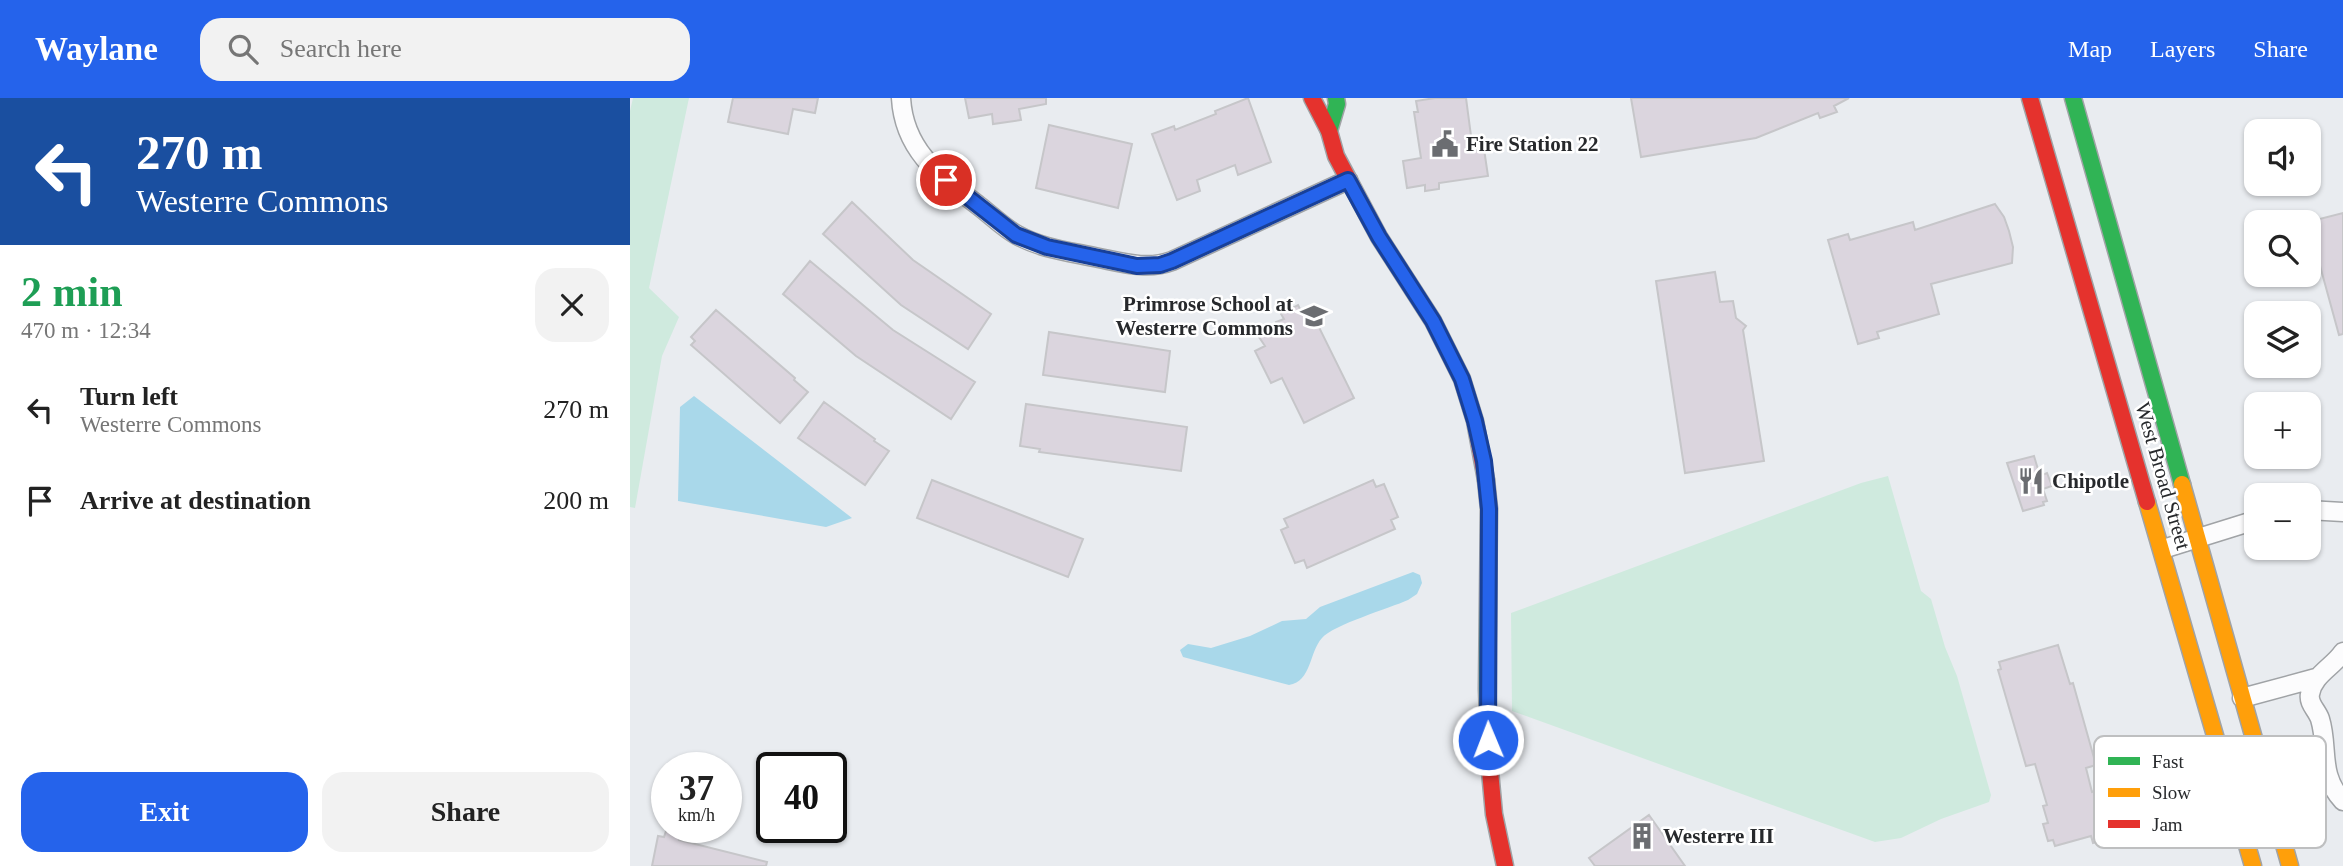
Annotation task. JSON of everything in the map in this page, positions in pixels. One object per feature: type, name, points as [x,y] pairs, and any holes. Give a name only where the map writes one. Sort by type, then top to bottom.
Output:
[{"type":"main road","points":[[1312,98],[1329,131],[1336,156],[1348,180],[1379,237],[1433,321],[1462,379],[1481,447],[1489,509],[1489,765],[1494,814],[1505,866]]},
{"type":"main road","points":[[1329,131],[1337,104],[1336,98]]},
{"type":"main road","name":"West Broad Street","points":[[2030,98],[2216,736]]},
{"type":"main road","name":"West Broad Street","points":[[2073,98],[2253,736]]},
{"type":"main road","name":"West Broad Street","points":[[2248,848],[2253,866]]},
{"type":"main road","name":"West Broad Street","points":[[2285,848],[2290,866]]},
{"type":"street","points":[[901,98],[902,113],[915,146],[932,168],[1016,235],[1047,247],[1137,266],[1160,265],[1172,261],[1348,180]]},
{"type":"street","points":[[2321,511],[2343,512]]},
{"type":"street","points":[[2162,550],[2244,524]]},
{"type":"street","points":[[2242,698],[2316,678],[2343,652]]},
{"type":"street","points":[[2316,678],[2310,701],[2320,719],[2322,736]]},
{"type":"street","points":[[2326,769],[2338,796],[2343,801]]},
{"type":"green space","points":[[633,98],[689,98],[649,288],[679,317],[662,356],[635,508],[630,507],[630,111]]},
{"type":"green space","points":[[1888,476],[1921,591],[1931,599],[1957,676],[1991,795],[1989,802],[1941,819],[1901,838],[1875,842],[1512,711],[1511,613],[1861,483]]},
{"type":"water","points":[[694,396],[852,518],[826,527],[678,501],[680,407]]},
{"type":"water","points":[[1413,572],[1420,575],[1422,583],[1417,594],[1328,633],[1318,644],[1302,678],[1289,685],[1183,657],[1180,650],[1188,644],[1211,648],[1250,636],[1282,621],[1306,619],[1320,607]]},
{"type":"building","points":[[733,98],[818,98],[815,113],[793,109],[788,134],[728,122]]},
{"type":"building","points":[[965,98],[1046,98],[1046,104],[1019,109],[1021,120],[993,124],[992,114],[969,118]]},
{"type":"building","points":[[1248,98],[1271,162],[1238,175],[1235,165],[1197,180],[1200,191],[1177,200],[1152,134],[1174,126],[1175,130]]},
{"type":"building","name":"Fire Station 22","points":[[1466,98],[1473,151],[1484,149],[1488,176],[1439,183],[1439,189],[1425,191],[1425,185],[1407,188],[1403,161],[1421,158],[1414,112],[1418,112],[1416,101]]},
{"type":"building","points":[[1631,98],[1849,98],[1834,106],[1837,112],[1820,118],[1818,113],[1756,138],[1641,157]]},
{"type":"building","points":[[1049,125],[1132,144],[1118,208],[1036,188]]},
{"type":"building","points":[[852,202],[913,260],[991,314],[968,349],[901,305],[823,234]]},
{"type":"building","points":[[1995,204],[2009,231],[2013,247],[2012,263],[1931,284],[1939,314],[1877,332],[1879,338],[1858,344],[1828,240],[1848,234],[1850,240],[1913,222],[1915,230]]},
{"type":"building","points":[[2343,213],[2343,334],[2339,335],[2321,269],[2321,219]]},
{"type":"building","points":[[810,261],[893,330],[975,382],[951,419],[856,356],[783,294]]},
{"type":"building","points":[[1715,272],[1720,302],[1733,301],[1736,318],[1746,326],[1743,330],[1764,461],[1685,473],[1656,281]]},
{"type":"building","points":[[1298,305],[1301,311],[1309,307],[1354,398],[1304,423],[1282,378],[1271,383],[1255,351],[1265,346],[1259,337],[1278,327],[1276,322],[1284,319],[1281,314]]},
{"type":"building","points":[[716,310],[808,392],[780,423],[691,345],[695,341],[691,337]]},
{"type":"building","points":[[1049,332],[1170,351],[1165,392],[1043,375]]},
{"type":"building","points":[[824,402],[889,451],[865,485],[798,438]]},
{"type":"building","points":[[1026,404],[1187,427],[1181,471],[1039,452],[1040,449],[1020,446]]},
{"type":"building","name":"Chipotle","points":[[2034,456],[2040,476],[2047,473],[2052,486],[2043,489],[2047,501],[2043,502],[2044,505],[2023,511],[2007,463]]},
{"type":"building","points":[[932,480],[1083,539],[1068,577],[917,518]]},
{"type":"building","points":[[1373,480],[1376,487],[1384,484],[1398,517],[1391,520],[1395,529],[1307,568],[1304,560],[1295,563],[1281,530],[1288,527],[1284,519]]},
{"type":"building","points":[[2058,645],[2070,684],[2073,683],[2094,758],[2094,766],[2086,768],[2094,792],[2094,843],[2091,836],[2055,846],[2053,840],[2048,841],[2043,824],[2048,823],[2043,806],[2047,805],[2035,764],[2026,766],[1998,670],[2001,669],[1999,662]]},
{"type":"building","name":"Westerre III","points":[[1649,815],[1685,866],[1595,866],[1589,858]]},
{"type":"building","points":[[657,843],[691,843],[767,862],[766,866],[652,866]]},
{"type":"traffic: fast","points":[[1329,131],[1337,104],[1336,98]]},
{"type":"traffic: fast","points":[[2073,98],[2182,484]]},
{"type":"traffic: fast","points":[[1486,480],[1489,509],[1487,689],[1490,771]]},
{"type":"traffic: slow","points":[[2182,484],[2253,736]]},
{"type":"traffic: slow","points":[[2147,502],[2215,736]]},
{"type":"traffic: slow","points":[[2248,848],[2253,866]]},
{"type":"traffic: slow","points":[[2285,848],[2290,866]]},
{"type":"traffic: jam","points":[[1312,98],[1329,131],[1336,156],[1379,237],[1433,321],[1462,379],[1475,421],[1486,480]]},
{"type":"traffic: jam","points":[[2030,98],[2147,502]]},
{"type":"traffic: jam","points":[[1490,771],[1494,814],[1505,866]]},
{"type":"place","name":"Fire Station 22","points":[[1445,144]]},
{"type":"place","name":"Primrose School at Westerre Commons","points":[[1314,316]]},
{"type":"place","name":"Chipotle","points":[[2031,481]]},
{"type":"place","name":"Westerre III","points":[[1642,836]]},
{"type":"route","points":[[946,180],[1016,235],[1047,247],[1137,266],[1160,265],[1172,261],[1348,180],[1379,237],[1433,321],[1462,379],[1475,421],[1484,461],[1489,509],[1488,740]]}]
